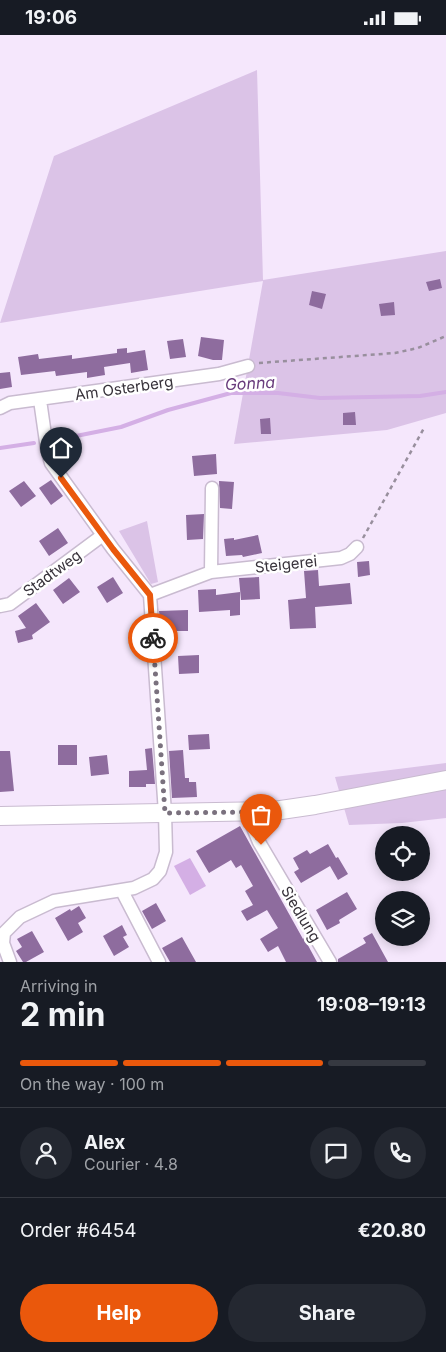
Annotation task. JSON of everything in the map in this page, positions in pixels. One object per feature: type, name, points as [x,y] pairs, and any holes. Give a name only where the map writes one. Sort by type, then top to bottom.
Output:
[{"type":"main road","points":[[0,816],[250,812],[307,807],[446,780]]},
{"type":"street","name":"Am Osterberg","points":[[0,408],[9,404],[221,374],[248,365]]},
{"type":"street","points":[[10,962],[3,943],[4,933],[20,917],[54,901],[134,888],[145,883],[160,871],[166,852],[150,595],[103,535],[51,463],[47,449],[40,400]]},
{"type":"street","points":[[211,572],[212,488]]},
{"type":"street","name":"Stadtweg","points":[[0,606],[10,604],[103,535]]},
{"type":"street","name":"Steigerei","points":[[150,595],[211,572],[341,558],[350,554],[357,547]]},
{"type":"street","name":"Siedlung","points":[[250,812],[251,824],[260,842],[330,962]]},
{"type":"street","points":[[122,891],[159,962]]},
{"type":"path","points":[[248,365],[395,353],[418,347],[446,336]]},
{"type":"path","points":[[357,547],[424,428]]},
{"type":"shaded area","points":[[257,70],[263,280],[446,251],[446,413],[387,430],[234,444],[263,281],[0,323],[54,156]]},
{"type":"shaded area","points":[[147,521],[158,582],[151,584],[119,531]]},
{"type":"shaded area","points":[[446,763],[446,818],[402,823],[349,825],[335,777]]},
{"type":"shaded area","points":[[190,858],[206,886],[190,895],[174,866]]},
{"type":"building","points":[[440,279],[442,288],[429,291],[426,282]]},
{"type":"building","points":[[312,291],[326,294],[322,309],[309,305]]},
{"type":"building","points":[[394,302],[395,315],[381,316],[379,304]]},
{"type":"building","points":[[201,337],[224,340],[222,360],[198,356]]},
{"type":"building","points":[[183,339],[186,357],[170,359],[167,341]]},
{"type":"building","points":[[127,348],[127,353],[145,350],[148,370],[131,373],[130,363],[104,367],[105,375],[87,378],[87,372],[56,376],[55,371],[21,375],[18,357],[38,354],[39,359],[72,355],[72,359],[117,353],[117,349]]},
{"type":"building","points":[[10,372],[12,387],[0,389],[0,373]]},
{"type":"building","points":[[355,412],[356,425],[343,425],[343,413]]},
{"type":"building","points":[[270,418],[271,434],[261,434],[260,419]]},
{"type":"building","points":[[216,454],[217,474],[194,476],[192,456]]},
{"type":"building","points":[[51,480],[63,496],[51,505],[39,488]]},
{"type":"building","points":[[24,481],[36,496],[21,507],[9,491]]},
{"type":"building","points":[[219,481],[234,482],[232,509],[220,508]]},
{"type":"building","points":[[204,514],[203,539],[187,540],[186,515]]},
{"type":"building","points":[[58,528],[68,543],[49,556],[39,541]]},
{"type":"building","points":[[258,535],[262,553],[243,557],[242,555],[226,556],[224,539],[234,538],[234,540]]},
{"type":"building","points":[[369,561],[370,575],[358,577],[357,562]]},
{"type":"building","points":[[318,570],[319,586],[350,583],[352,604],[315,607],[316,628],[290,629],[288,600],[306,598],[304,571]]},
{"type":"building","points":[[113,577],[123,593],[107,603],[97,587]]},
{"type":"building","points":[[259,577],[260,599],[241,600],[239,578]]},
{"type":"building","points":[[69,578],[80,592],[63,604],[53,590]]},
{"type":"building","points":[[216,589],[216,595],[240,592],[240,615],[230,616],[230,610],[199,612],[198,590]]},
{"type":"building","points":[[36,603],[50,622],[32,635],[33,639],[18,643],[15,631],[26,628],[18,616]]},
{"type":"building","points":[[188,610],[188,631],[161,631],[159,611]]},
{"type":"building","points":[[199,655],[199,673],[179,674],[178,656]]},
{"type":"building","points":[[209,734],[210,749],[189,750],[188,735]]},
{"type":"building","points":[[58,745],[77,745],[77,765],[58,765]]},
{"type":"building","points":[[152,748],[155,784],[146,784],[146,787],[129,787],[129,771],[147,770],[145,749]]},
{"type":"building","points":[[183,750],[185,778],[189,778],[189,782],[196,782],[197,797],[172,798],[169,751]]},
{"type":"building","points":[[0,751],[10,751],[14,791],[0,792]]},
{"type":"building","points":[[107,755],[109,774],[91,776],[89,757]]},
{"type":"building","points":[[240,826],[317,962],[286,962],[278,946],[268,952],[260,939],[278,928],[267,910],[247,921],[241,911],[253,905],[245,891],[253,886],[241,865],[236,868],[231,860],[209,873],[196,851]]},
{"type":"building","points":[[328,844],[348,874],[338,880],[330,866],[301,883],[294,872],[299,869],[293,858],[307,850],[310,854]]},
{"type":"building","points":[[347,892],[357,909],[339,920],[340,923],[327,930],[316,910]]},
{"type":"building","points":[[156,903],[166,921],[152,929],[142,911]]},
{"type":"building","points":[[79,906],[86,918],[78,923],[83,932],[68,941],[55,918]]},
{"type":"building","points":[[122,925],[127,935],[123,937],[129,947],[114,956],[103,936]]},
{"type":"building","points":[[32,931],[44,952],[23,962],[16,951],[22,947],[17,939]]},
{"type":"building","points":[[372,933],[375,938],[375,946],[379,946],[388,962],[338,962],[338,959],[366,943],[363,938]]},
{"type":"building","points":[[182,937],[196,962],[170,962],[162,948]]},
{"type":"waterway","name":"Gonna","points":[[61,439],[121,427],[168,410],[231,393],[278,393],[320,398],[420,396],[446,392]]},
{"type":"waterway","name":"Gonna","points":[[0,448],[34,443]]},
{"type":"way so far","points":[[153,638],[165,813],[250,812],[251,824],[261,845]]},
{"type":"route","points":[[61,478],[113,549],[150,595],[153,638]]}]
